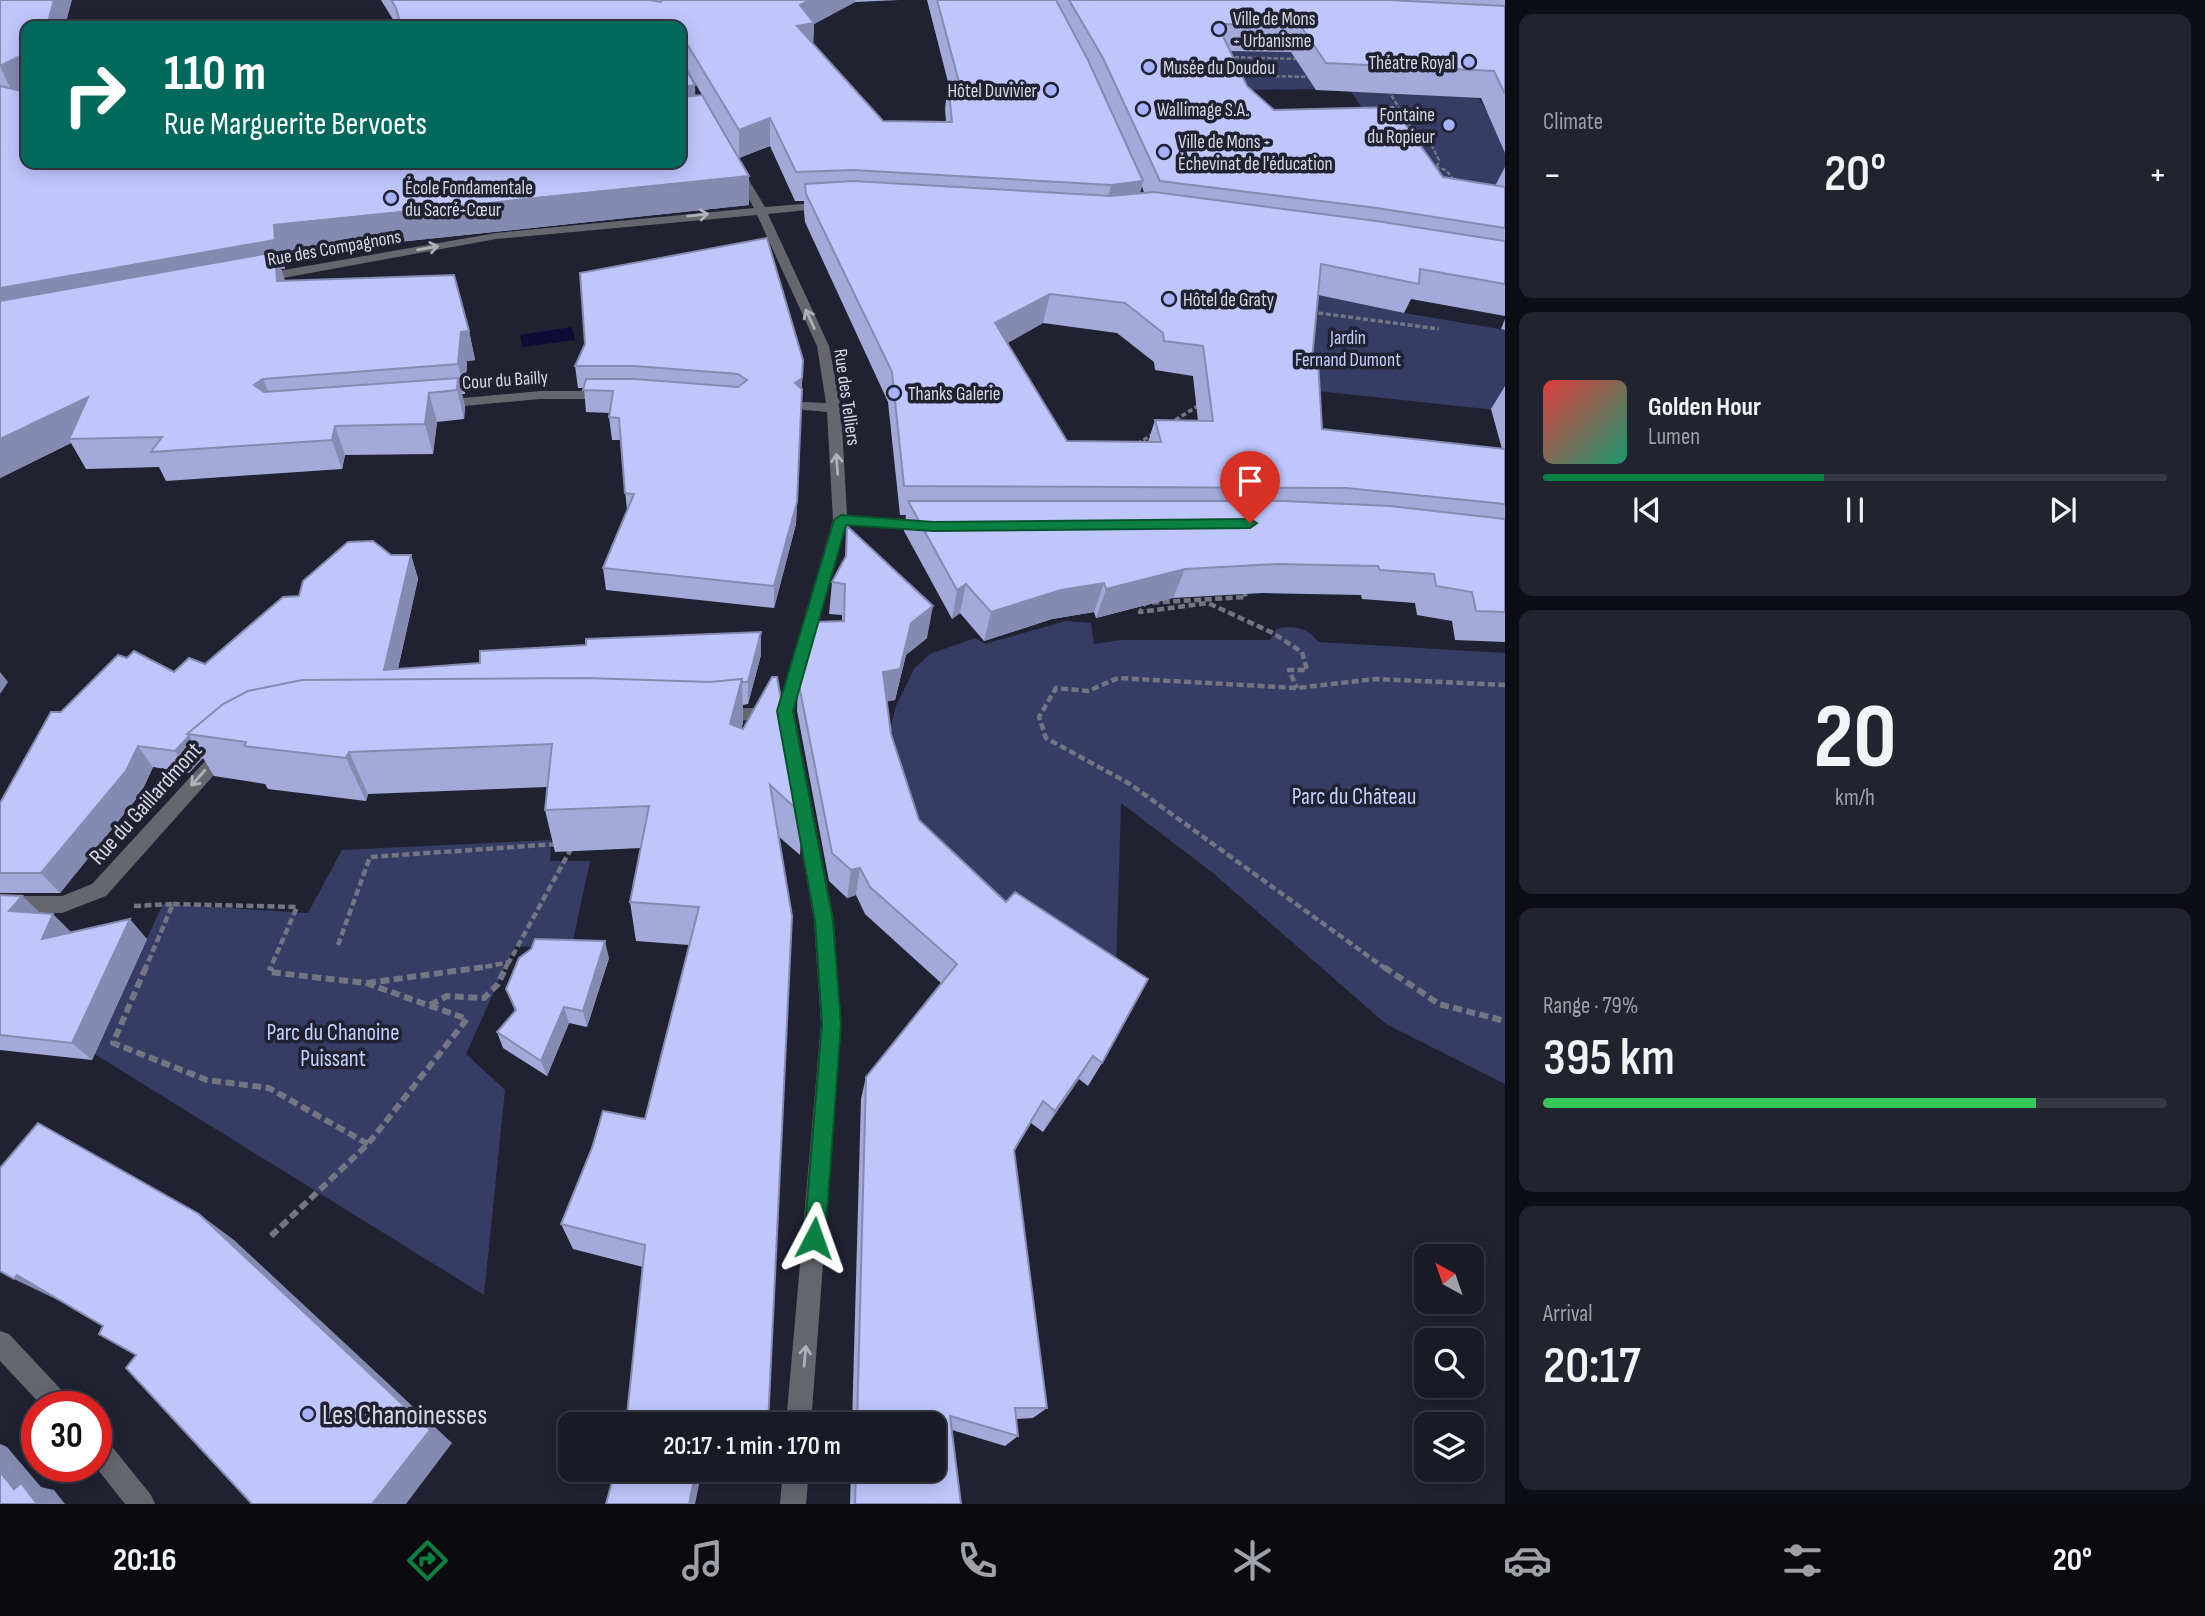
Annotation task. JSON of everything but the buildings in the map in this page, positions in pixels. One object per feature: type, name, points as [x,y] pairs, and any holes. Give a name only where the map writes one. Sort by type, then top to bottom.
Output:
[{"type":"street","name":"Rue des Telliers","points":[[734,163],[761,209],[822,346],[834,408],[841,520],[785,711]]},
{"type":"street","name":"Rue des Compagnons","points":[[245,281],[496,236],[761,209],[840,204]]},
{"type":"street","name":"Cour du Bailly","points":[[426,405],[540,395],[624,395]]},
{"type":"street","points":[[804,406],[834,408]]},
{"type":"street","points":[[841,520],[946,526]]},
{"type":"street","points":[[699,716],[785,711],[824,921],[831,1024],[800,1412]]},
{"type":"street","name":"Rue du Gaillardmont","points":[[0,904],[56,906],[78,903],[99,890],[215,760],[240,740]]},
{"type":"street","points":[[0,1343],[45,1391]]},
{"type":"street","points":[[112,1467],[142,1504]]},
{"type":"street","points":[[793,1504],[795,1482]]},
{"type":"path","points":[[1221,57],[1297,57],[1303,64]]},
{"type":"path","points":[[1225,75],[1316,77],[1310,70]]},
{"type":"path","points":[[1387,88],[1411,127],[1428,138],[1439,160],[1437,167]]},
{"type":"path","points":[[1415,167],[1437,167],[1452,174],[1451,183],[1426,183],[1413,175],[1412,170],[1415,167]]},
{"type":"path","points":[[1308,319],[1306,311],[1438,330]]},
{"type":"path","points":[[1138,451],[1137,443],[1208,400]]},
{"type":"path","points":[[1242,587],[1247,597],[1145,603],[1140,612],[1208,603],[1273,633],[1302,652],[1307,670],[1289,670],[1297,688]]},
{"type":"path","points":[[1505,685],[1376,679],[1297,688],[1118,678],[1088,691],[1056,688],[1039,717],[1046,738],[1130,784],[1363,953],[1439,1004],[1505,1021]]},
{"type":"path","points":[[338,945],[370,857],[575,843],[498,984],[484,998],[446,996],[429,1005]]},
{"type":"path","points":[[99,890],[113,907],[173,904],[297,907],[269,972],[366,983],[467,1019],[368,1144],[271,1236]]},
{"type":"path","points":[[173,904],[113,1043],[207,1080],[269,1088],[368,1144]]},
{"type":"path","points":[[366,983],[464,971],[509,962]]},
{"type":"green space","points":[[1159,49],[1292,52],[1478,97],[1487,112],[1505,126],[1505,193],[1491,216],[1389,147],[1349,89],[1205,90]]},
{"type":"green space","name":"Jardin Fernand Dumont","points":[[1282,287],[1404,313],[1505,330],[1505,411],[1299,389]]},
{"type":"green space","name":"Parc du Château","points":[[1065,621],[1091,623],[1094,644],[1122,640],[1270,640],[1277,629],[1288,627],[1305,630],[1318,642],[1505,653],[1505,1084],[1386,1024],[1213,873],[1121,803],[1116,970],[1043,934],[930,855],[908,800],[890,729],[896,706],[914,669],[930,654],[975,638],[986,644]]},
{"type":"green space","name":"Parc du Chanoine Puissant","points":[[551,840],[550,861],[590,861],[572,945],[514,947],[466,1054],[505,1090],[484,1295],[93,1053],[163,904],[308,913],[342,850]]},
{"type":"shaded area","points":[[572,327],[575,340],[522,347],[520,335]]},
{"type":"place","name":"Ville de Mons - Urbanisme","points":[[1219,29]]},
{"type":"place","name":"Théatre Royal","points":[[1469,62]]},
{"type":"place","name":"Musée du Doudou","points":[[1149,67]]},
{"type":"place","name":"Hôtel Duvivier","points":[[1051,90]]},
{"type":"place","name":"Wallimage S.A.","points":[[1143,109]]},
{"type":"place","name":"Fontaine du Ropieur","points":[[1449,125]]},
{"type":"place","name":"Ville de Mons - Échevinat de l'éducation","points":[[1164,152]]},
{"type":"place","name":"École Fondamentale du Sacré-Cœur","points":[[391,198]]},
{"type":"place","name":"Hôtel de Graty","points":[[1169,299]]},
{"type":"place","name":"Thanks Galerie","points":[[894,393]]},
{"type":"place","name":"Les Chanoinesses","points":[[308,1414]]},
{"type":"route","points":[[814,1238],[831,1024],[824,921],[785,711],[841,520],[933,526],[1250,523]]}]
